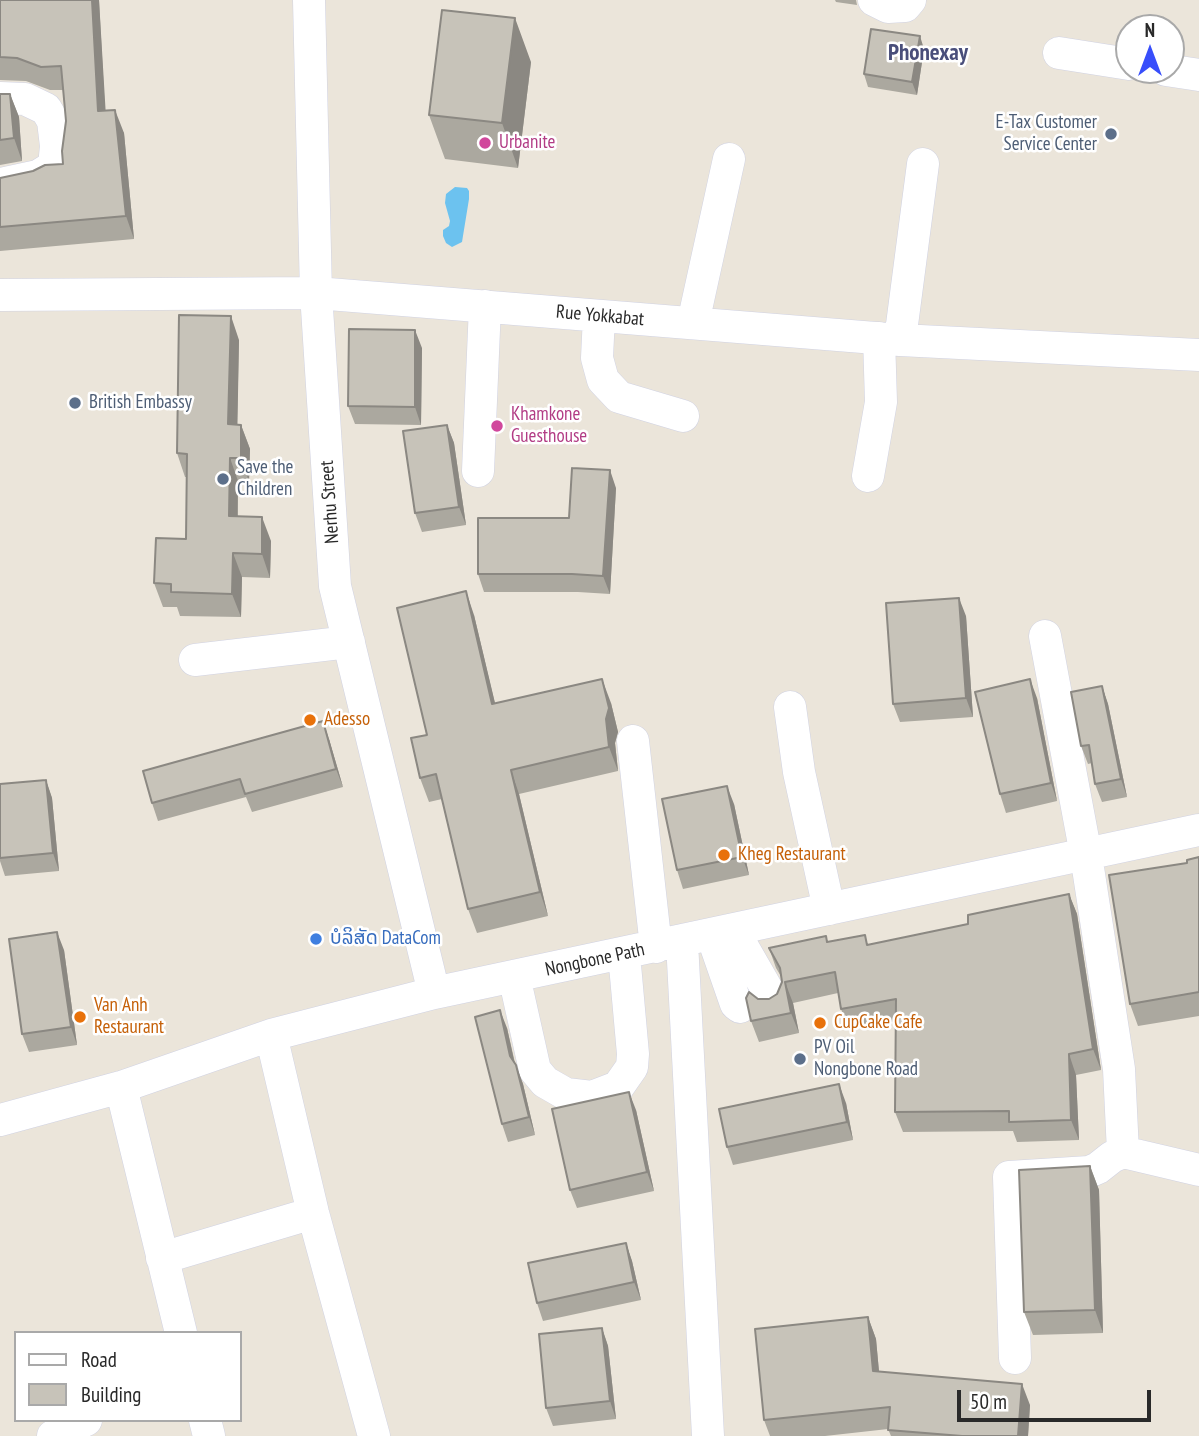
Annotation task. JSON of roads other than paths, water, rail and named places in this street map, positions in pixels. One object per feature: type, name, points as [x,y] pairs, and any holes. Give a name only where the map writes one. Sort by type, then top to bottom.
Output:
[{"type":"street","name":"Nerhu Street","points":[[309,0],[316,293],[335,586],[434,993]]},
{"type":"street","points":[[874,0],[888,7],[905,6],[910,0]]},
{"type":"street","points":[[1059,53],[1115,62]]},
{"type":"street","points":[[0,98],[25,99],[46,109],[53,121],[56,146],[54,166],[38,176],[0,184]]},
{"type":"street","points":[[693,323],[729,159]]},
{"type":"street","points":[[868,476],[889,339],[923,164]]},
{"type":"street","name":"Rue Yokkabat","points":[[0,295],[316,293],[889,339],[1199,355]]},
{"type":"street","points":[[478,471],[485,306]]},
{"type":"street","points":[[599,316],[597,359],[603,380],[619,397],[683,416]]},
{"type":"street","points":[[1045,636],[1086,855],[1119,1069],[1123,1152]]},
{"type":"street","points":[[195,660],[349,642]]},
{"type":"street","points":[[790,707],[799,772],[829,909]]},
{"type":"street","points":[[633,741],[669,944],[708,1436]]},
{"type":"street","name":"Nongbone Path","points":[[0,1120],[121,1087],[271,1035],[434,993],[1199,830]]},
{"type":"street","points":[[723,933],[772,998],[771,1002]]},
{"type":"street","points":[[723,933],[736,1004],[740,1007]]},
{"type":"street","points":[[514,976],[535,1070],[545,1083],[565,1094],[592,1097],[618,1087],[632,1066],[624,954]]},
{"type":"street","points":[[271,1035],[313,1213],[374,1436]]},
{"type":"street","points":[[121,1087],[181,1331]]},
{"type":"street","points":[[1016,1358],[1009,1177],[1089,1172],[1123,1152],[1199,1170]]},
{"type":"street","points":[[162,1258],[313,1213]]},
{"type":"street","points":[[52,1436],[82,1422]]},
{"type":"water","points":[[455,187],[467,188],[469,199],[462,242],[452,247],[446,243],[443,230],[449,226],[450,221],[445,203],[446,194]]},
{"type":"place","name":"E-Tax Customer Service Center","points":[[1111,134]]},
{"type":"place","name":"Urbanite","points":[[485,143]]},
{"type":"place","name":"British Embassy","points":[[75,403]]},
{"type":"place","name":"Khamkone Guesthouse","points":[[497,426]]},
{"type":"place","name":"Save the Children","points":[[223,479]]},
{"type":"place","name":"Adesso","points":[[310,720]]},
{"type":"place","name":"Kheg Restaurant","points":[[724,855]]},
{"type":"place","name":"ບໍລິສັດ DataCom","points":[[316,939]]},
{"type":"place","name":"Van Anh Restaurant","points":[[80,1017]]},
{"type":"place","name":"CupCake Cafe","points":[[820,1023]]},
{"type":"place","name":"PV Oil Nongbone Road","points":[[800,1059]]},
{"type":"district","name":"Phonexay","points":[[928,53]]}]
